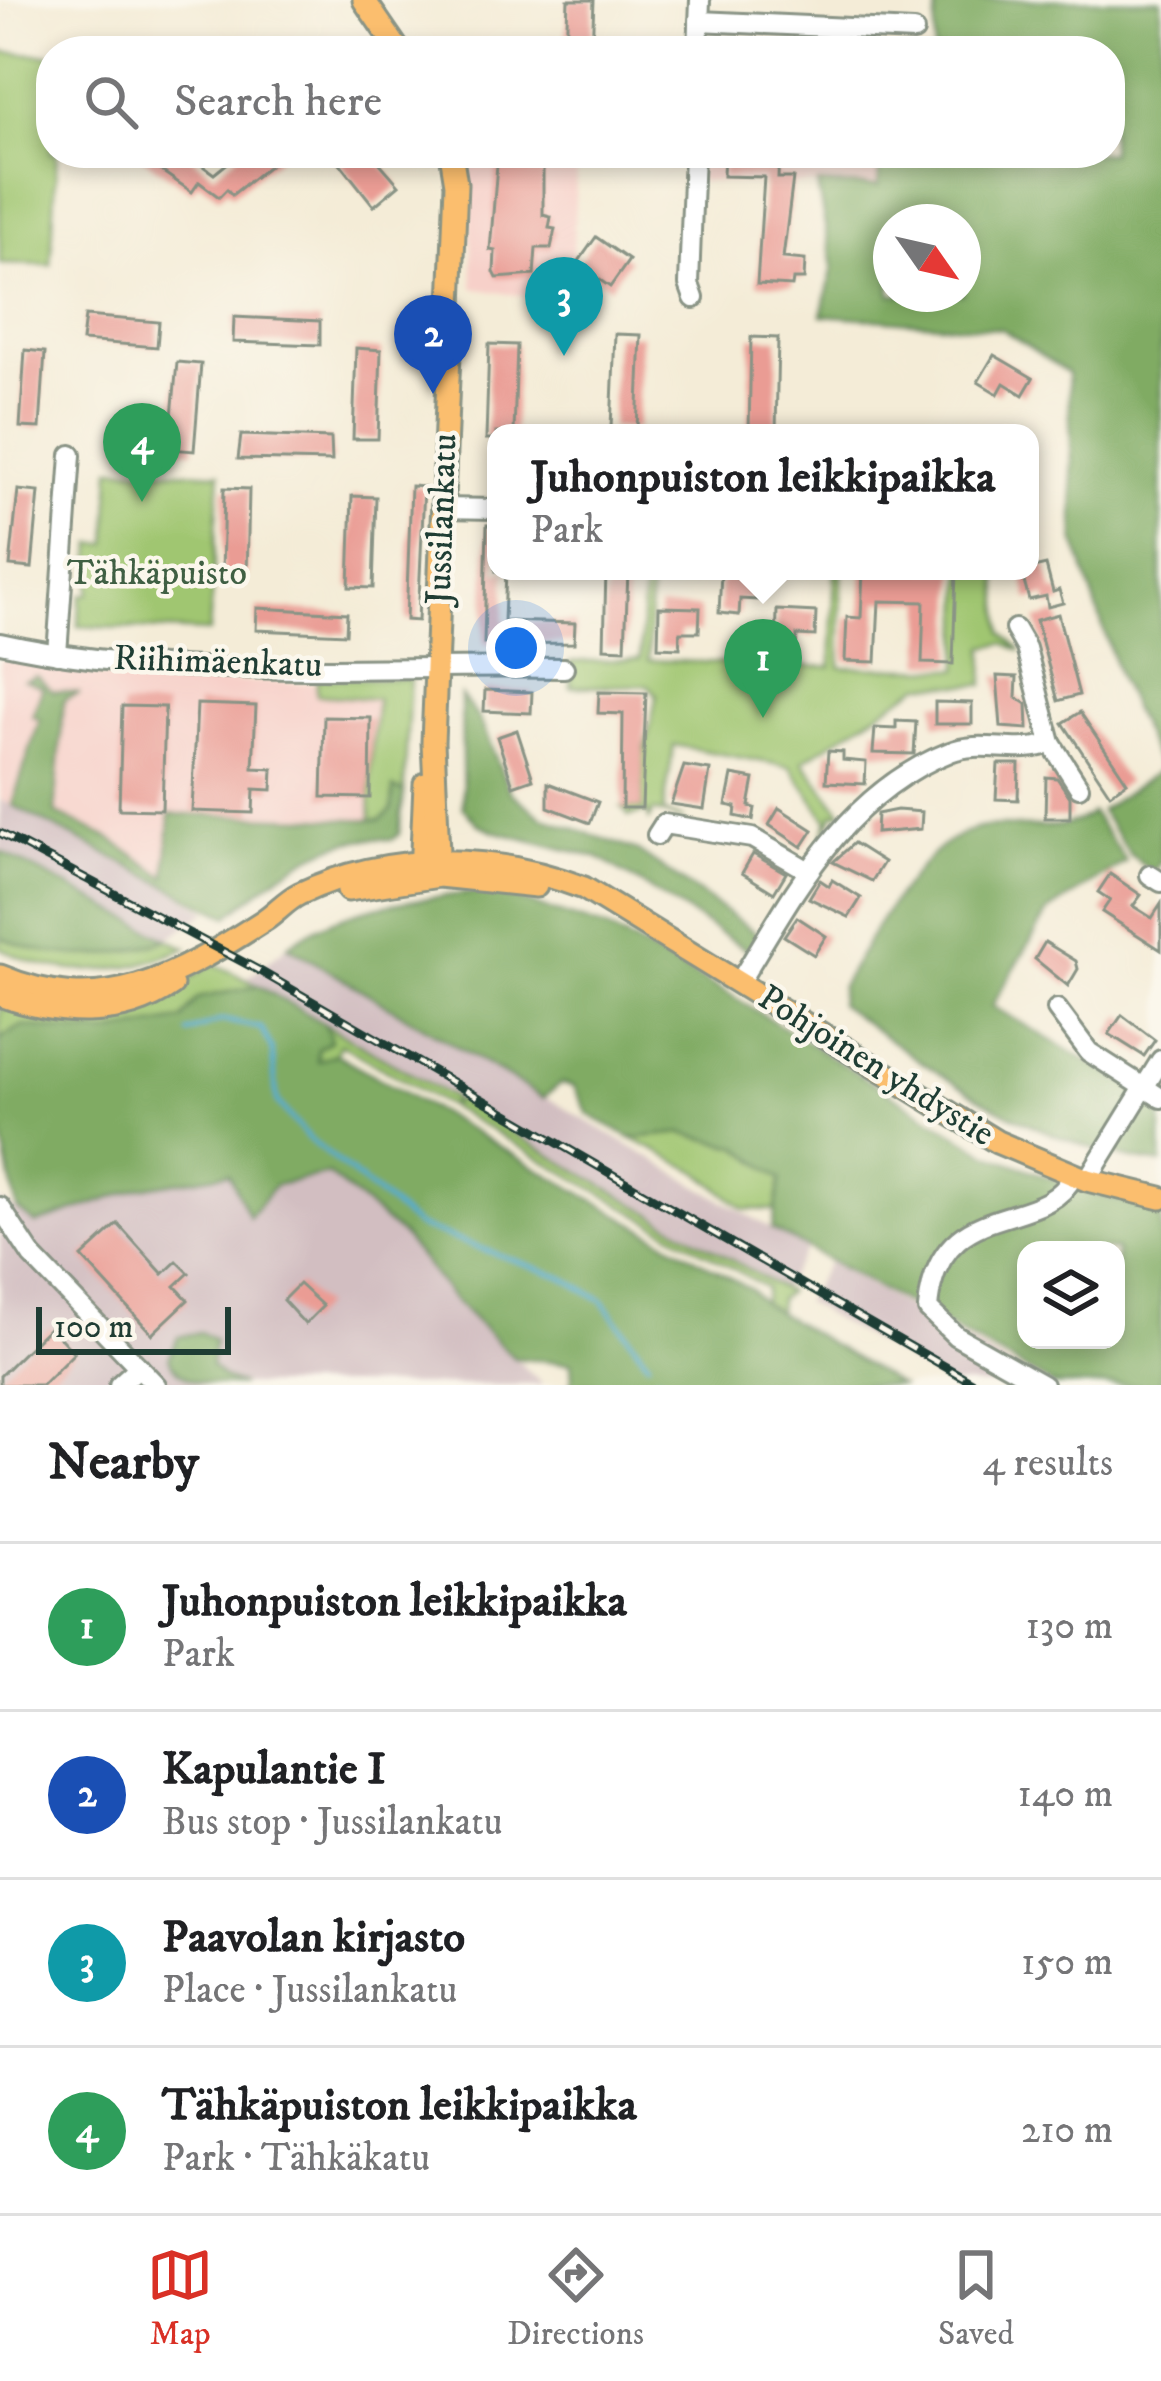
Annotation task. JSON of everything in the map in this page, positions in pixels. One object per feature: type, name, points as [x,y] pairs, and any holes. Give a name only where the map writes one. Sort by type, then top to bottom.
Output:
[{"type":"main road","points":[[364,0],[389,36]]},
{"type":"main road","name":"Jussilankatu","points":[[430,869],[425,779],[433,742],[453,168]]},
{"type":"main road","name":"Pohjoinen yhdystie","points":[[0,982],[81,996],[190,968],[317,886],[430,869],[510,881],[604,902],[740,981],[971,1128],[1080,1178],[1161,1198]]},
{"type":"street","points":[[698,36],[700,0]]},
{"type":"street","points":[[699,21],[914,31]]},
{"type":"street","points":[[693,168],[689,284],[694,298]]},
{"type":"street","points":[[57,653],[71,455]]},
{"type":"street","points":[[442,508],[487,509]]},
{"type":"street","points":[[1015,629],[1026,648],[1051,743],[1079,787]]},
{"type":"street","name":"Riihimäenkatu","points":[[0,643],[57,653],[436,670],[565,668]]},
{"type":"street","points":[[740,981],[809,871],[852,814],[943,754],[1051,743]]},
{"type":"street","points":[[657,836],[664,824],[737,834],[809,871]]},
{"type":"street","points":[[1057,1009],[1089,1052],[1161,1098]]},
{"type":"street","points":[[1043,1385],[942,1327],[928,1309],[930,1286],[966,1233],[986,1220],[1054,1197],[1080,1178],[1161,1060]]},
{"type":"street","points":[[0,1207],[32,1256],[156,1385]]},
{"type":"street","points":[[119,1385],[139,1366]]},
{"type":"shaded area","points":[[469,168],[576,168],[571,304],[473,288]]},
{"type":"shaded area","points":[[699,168],[880,168],[879,186],[699,181]]},
{"type":"shaded area","points":[[0,659],[120,679],[386,685],[381,820],[171,815],[168,877],[119,858],[0,800]]},
{"type":"shaded area","points":[[0,800],[119,858],[208,911],[168,939],[0,850]]},
{"type":"shaded area","points":[[288,946],[806,1249],[782,1289],[246,979]]},
{"type":"shaded area","points":[[230,1173],[328,1174],[403,1236],[451,1297],[543,1385],[0,1385],[0,1200],[36,1224],[140,1188]]},
{"type":"shaded area","points":[[828,1262],[1042,1385],[947,1385],[804,1302]]},
{"type":"green space","points":[[937,0],[1161,0],[1161,861],[1153,873],[1130,854],[1100,811],[1160,770],[1121,683],[1075,541],[1068,373],[1002,329],[822,315],[833,266],[817,184],[878,186],[879,168],[1125,168],[1125,36],[935,36]]},
{"type":"green space","points":[[0,52],[36,54],[36,168],[56,168],[51,265],[0,264]]},
{"type":"green space","name":"Tähkäpuisto","points":[[111,468],[220,473],[209,632],[78,626],[81,595],[89,594],[93,544],[108,544]]},
{"type":"green space","points":[[644,580],[651,580],[648,660],[831,667],[835,580],[842,580],[840,667],[959,669],[963,580],[998,580],[1003,633],[1021,651],[1004,643],[985,647],[984,685],[921,685],[803,761],[842,813],[834,814],[823,836],[828,821],[791,767],[674,745],[663,812],[684,820],[653,811],[649,819],[647,812],[629,816],[622,808],[642,808],[643,758],[657,695],[648,685],[571,687],[570,662],[640,659]]},
{"type":"green space","points":[[37,676],[52,691],[80,693],[64,699],[55,813],[109,838],[166,877],[170,814],[380,820],[392,810],[393,788],[404,792],[399,834],[392,840],[347,842],[304,860],[228,916],[12,805],[40,719],[32,716],[43,687],[25,680]]},
{"type":"green space","points":[[317,678],[410,679],[404,792],[394,789],[392,810],[381,820],[371,820],[377,699],[317,695]]},
{"type":"green space","points":[[461,696],[480,720],[510,792],[542,817],[638,851],[759,935],[749,951],[599,858],[478,824],[463,808]]},
{"type":"green space","points":[[1092,813],[1126,861],[1048,912],[992,1006],[1144,1094],[1161,1071],[1161,1164],[1072,1142],[1030,1124],[952,1082],[839,1004],[841,986],[883,916],[920,867],[941,848],[986,827],[1054,826]]},
{"type":"green space","points":[[0,851],[168,939],[84,956],[42,951],[0,937]]},
{"type":"green space","points":[[489,891],[604,927],[729,994],[990,1155],[1096,1195],[1161,1210],[1161,1385],[1053,1385],[772,1229],[781,1179],[739,1147],[682,1133],[631,1138],[588,1114],[574,1086],[561,1083],[543,1098],[288,946],[333,920],[410,901]]},
{"type":"green space","points":[[0,937],[62,952],[106,953],[168,939],[186,948],[116,969],[69,970],[0,948]]},
{"type":"green space","points":[[213,963],[259,986],[198,998],[182,1020],[104,1034],[22,1027],[0,1039],[0,1009],[165,996]]},
{"type":"green space","points":[[259,986],[326,1025],[331,1041],[318,1049],[318,1061],[336,1054],[750,1289],[764,1304],[899,1385],[572,1385],[571,1363],[514,1358],[451,1297],[403,1236],[328,1174],[275,1185],[249,1217],[229,1173],[140,1188],[36,1224],[17,1209],[0,1126],[0,1039],[22,1026],[104,1034],[182,1020],[198,998]]},
{"type":"green space","points":[[326,1025],[453,1098],[451,1104],[457,1101],[787,1292],[779,1299],[778,1312],[763,1303],[766,1288],[340,1044],[336,1054],[317,1062],[318,1049],[331,1041]]},
{"type":"green space","points":[[682,1133],[738,1147],[781,1178],[776,1210],[744,1209],[700,1173],[631,1138]]},
{"type":"green space","points":[[200,1332],[214,1340],[211,1366],[223,1378],[242,1385],[198,1382],[174,1367],[169,1358],[178,1337]]},
{"type":"building","points":[[568,0],[594,0],[593,36],[567,36]]},
{"type":"building","points":[[157,168],[206,168],[214,174],[221,168],[266,168],[232,195],[227,189],[219,197],[199,182],[192,192]]},
{"type":"building","points":[[344,168],[384,168],[399,185],[374,206]]},
{"type":"building","points":[[497,168],[543,168],[543,215],[551,217],[549,228],[555,229],[551,248],[536,248],[534,275],[497,278],[495,251],[490,250]]},
{"type":"building","points":[[723,168],[778,168],[778,178],[793,178],[783,258],[805,260],[804,279],[793,279],[792,286],[757,284],[764,177],[723,176]]},
{"type":"building","points":[[596,237],[629,260],[610,287],[577,264]]},
{"type":"building","points":[[85,316],[159,322],[157,347],[82,341]]},
{"type":"building","points":[[234,317],[320,321],[320,345],[233,342]]},
{"type":"building","points":[[615,334],[641,335],[637,424],[611,424]]},
{"type":"building","points":[[751,337],[778,338],[776,424],[749,424]]},
{"type":"building","points":[[489,344],[517,345],[514,424],[487,424],[486,439]]},
{"type":"building","points":[[356,348],[381,350],[378,439],[353,439]]},
{"type":"building","points":[[25,350],[45,352],[40,428],[20,427]]},
{"type":"building","points":[[994,355],[1033,378],[1023,395],[1004,383],[998,394],[978,382]]},
{"type":"building","points":[[177,362],[201,364],[194,451],[169,449]]},
{"type":"building","points":[[241,435],[331,438],[332,461],[238,459]]},
{"type":"building","points":[[411,486],[424,487],[418,621],[406,620]]},
{"type":"building","points":[[224,488],[249,489],[247,578],[222,577]]},
{"type":"building","points":[[18,490],[39,492],[32,568],[10,566]]},
{"type":"building","points":[[352,496],[376,497],[373,588],[349,587]]},
{"type":"building","points":[[487,525],[487,580],[506,580],[504,621],[575,623],[574,643],[484,644]]},
{"type":"building","points":[[1046,565],[1053,592],[1059,590],[1063,603],[1048,607],[1046,596],[1029,600],[1023,580],[1039,580],[1039,567]]},
{"type":"building","points":[[606,580],[628,580],[625,649],[604,648]]},
{"type":"building","points":[[721,580],[760,580],[758,600],[740,599],[739,615],[719,613]]},
{"type":"building","points":[[863,580],[956,580],[953,664],[922,663],[924,602],[879,601],[876,662],[845,661],[847,617],[861,618]]},
{"type":"building","points":[[659,607],[700,608],[699,632],[680,632],[680,648],[658,647]]},
{"type":"building","points":[[257,608],[347,613],[346,634],[256,630]]},
{"type":"building","points":[[777,610],[816,612],[815,636],[797,635],[796,652],[776,651]]},
{"type":"building","points":[[1058,614],[1079,695],[1058,701],[1036,620]]},
{"type":"building","points":[[997,676],[1017,677],[1016,697],[1027,704],[1028,729],[1001,727]]},
{"type":"building","points":[[485,690],[532,692],[531,713],[484,711]]},
{"type":"building","points":[[599,692],[646,693],[642,808],[622,808],[623,714],[598,713]]},
{"type":"building","points":[[935,702],[972,703],[972,724],[935,724]]},
{"type":"building","points":[[197,704],[256,706],[253,768],[273,769],[272,790],[254,789],[253,813],[192,811]]},
{"type":"building","points":[[122,706],[165,707],[162,810],[119,809]]},
{"type":"building","points":[[1080,712],[1127,782],[1110,794],[1063,723]]},
{"type":"building","points":[[324,717],[371,718],[370,798],[322,797]]},
{"type":"building","points":[[896,721],[916,722],[914,754],[873,753],[875,728],[896,729]]},
{"type":"building","points":[[517,730],[533,779],[513,786],[497,737]]},
{"type":"building","points":[[828,751],[843,752],[843,760],[866,762],[865,784],[826,782]]},
{"type":"building","points":[[998,764],[1019,764],[1018,800],[996,799]]},
{"type":"building","points":[[684,766],[710,770],[704,809],[671,804]]},
{"type":"building","points":[[732,775],[754,779],[749,806],[755,808],[753,820],[735,816],[736,807],[726,805]]},
{"type":"building","points":[[1046,777],[1057,778],[1070,797],[1070,818],[1045,818]]},
{"type":"building","points":[[548,783],[598,802],[590,823],[548,807]]},
{"type":"building","points":[[779,808],[813,830],[802,847],[769,825]]},
{"type":"building","points":[[922,812],[921,829],[876,833],[877,814]]},
{"type":"building","points":[[854,843],[884,862],[872,881],[833,862]]},
{"type":"building","points":[[753,854],[786,873],[774,893],[742,873]]},
{"type":"building","points":[[1110,874],[1141,895],[1133,906],[1152,918],[1161,904],[1161,950],[1102,912],[1110,900],[1098,892]]},
{"type":"building","points":[[820,880],[829,886],[832,880],[861,898],[849,917],[809,898]]},
{"type":"building","points":[[797,917],[826,936],[814,955],[784,936]]},
{"type":"building","points":[[1045,942],[1076,961],[1078,969],[1068,986],[1035,959]]},
{"type":"building","points":[[1122,1015],[1155,1040],[1144,1056],[1109,1034]]},
{"type":"building","points":[[118,1224],[163,1274],[177,1261],[189,1273],[175,1286],[188,1300],[152,1334],[82,1257]]},
{"type":"building","points":[[299,1284],[323,1306],[305,1324],[283,1300]]},
{"type":"building","points":[[50,1327],[74,1353],[42,1385],[0,1385],[0,1376]]},
{"type":"waterway","points":[[188,1033],[222,1020],[261,1028],[272,1050],[277,1102],[309,1139],[417,1226],[562,1277],[602,1300],[648,1362]]},
{"type":"waterway","points":[[658,1377],[663,1385]]},
{"type":"railway","points":[[0,833],[258,970],[977,1385]]},
{"type":"place","name":"Paavolan kirjasto","points":[[564,356]]},
{"type":"place","name":"Kapulantie I","points":[[433,394]]},
{"type":"place","name":"Tähkäpuiston leikkipaikka","points":[[142,502]]},
{"type":"place","name":"Juhonpuiston leikkipaikka","points":[[763,718]]}]
